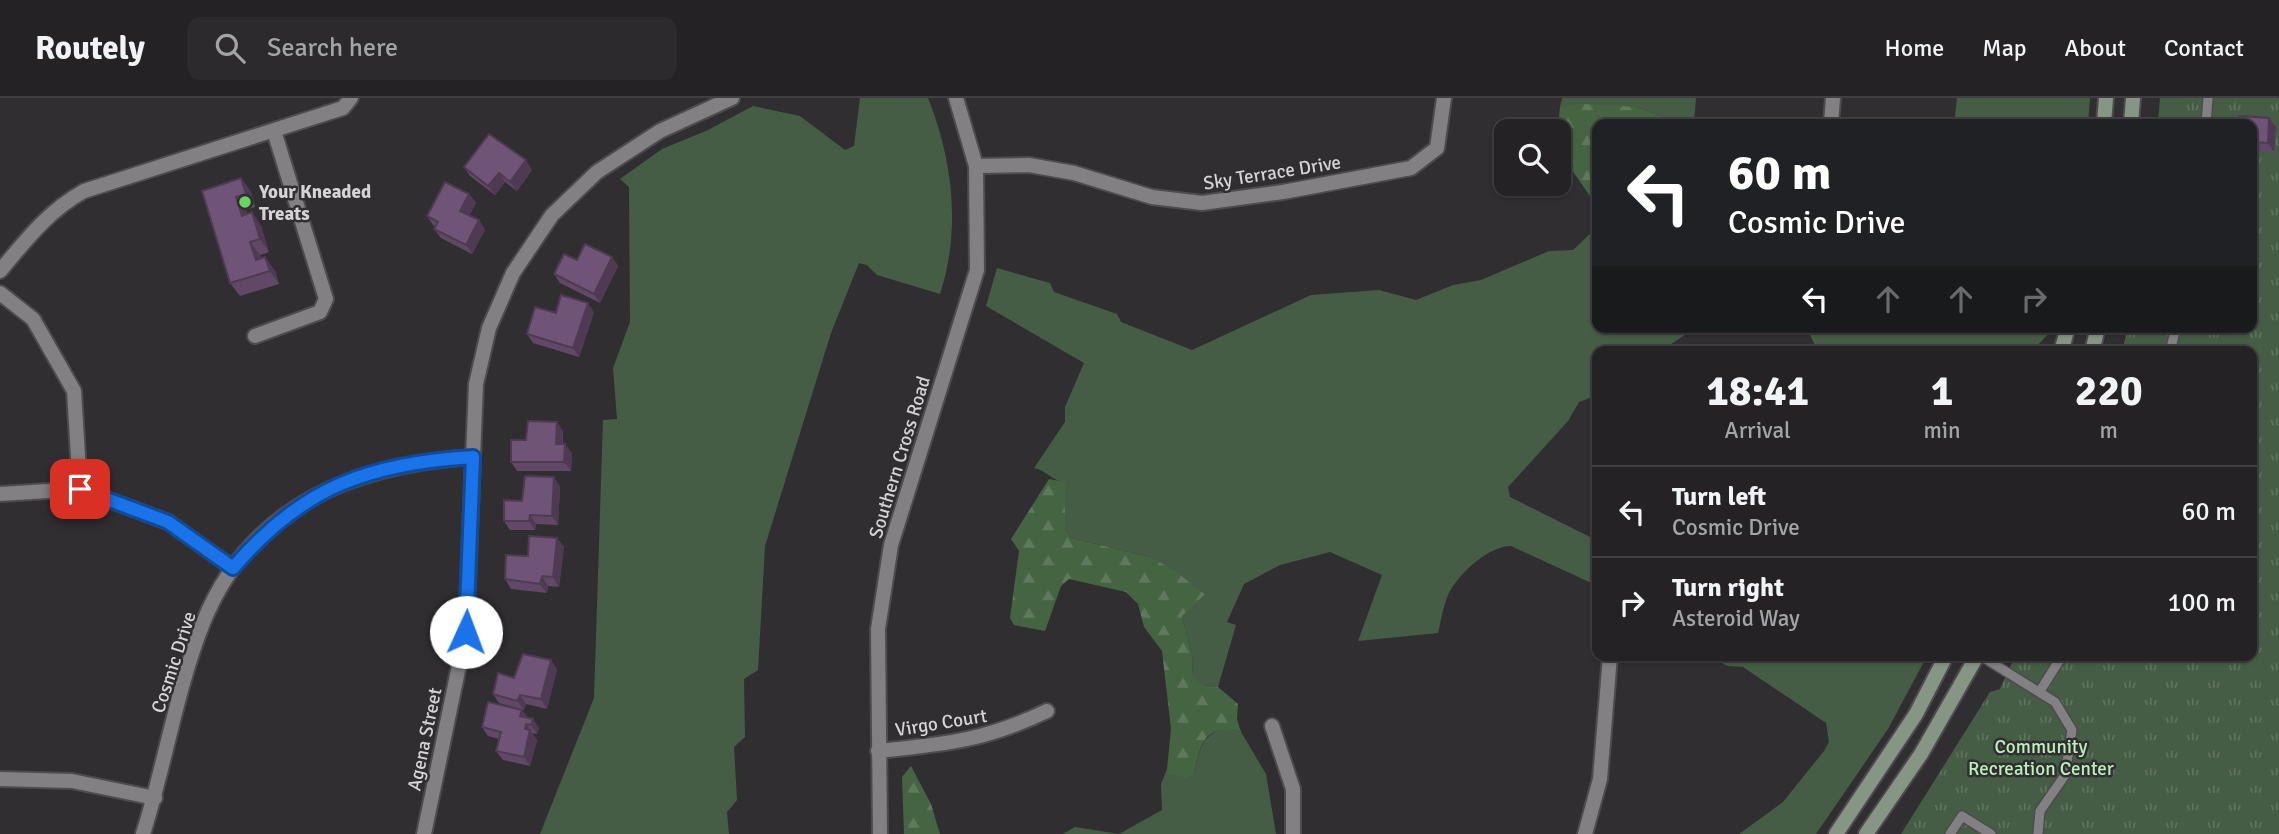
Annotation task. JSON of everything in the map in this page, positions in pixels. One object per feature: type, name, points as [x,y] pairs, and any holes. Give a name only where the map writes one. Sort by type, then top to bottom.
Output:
[{"type":"main road","points":[[2104,119],[2106,98]]},
{"type":"main road","points":[[2131,119],[2133,98]]},
{"type":"main road","points":[[1836,834],[1916,714],[1943,661]]},
{"type":"main road","points":[[1866,834],[1921,754],[1976,661]]},
{"type":"street","points":[[0,271],[37,227],[63,203],[84,191],[343,108],[351,98]]},
{"type":"street","name":"Agena Street","points":[[424,834],[466,632],[476,384],[489,328],[513,273],[552,215],[597,172],[649,138],[732,98]]},
{"type":"street","name":"Southern Cross Road","points":[[880,834],[878,629],[891,545],[975,279],[976,166],[956,98]]},
{"type":"street","name":"Sky Terrace Drive","points":[[976,166],[1029,164],[1074,173],[1152,197],[1202,203],[1283,192],[1411,168],[1437,148],[1444,98]]},
{"type":"street","points":[[1831,119],[1833,98]]},
{"type":"street","points":[[255,336],[320,312],[326,299],[274,131]]},
{"type":"street","points":[[0,293],[33,319],[74,391],[80,489]]},
{"type":"street","name":"Cosmic Drive","points":[[143,834],[155,798],[182,688],[204,622],[233,568],[258,538],[287,514],[328,488],[377,470],[424,461],[473,457]]},
{"type":"street","points":[[0,494],[80,489],[168,522],[233,568]]},
{"type":"street","points":[[1584,834],[1600,779],[1610,661]]},
{"type":"street","name":"Virgo Court","points":[[878,751],[965,742],[1007,730],[1047,711]]},
{"type":"street","points":[[1272,726],[1293,789],[1293,834]]},
{"type":"street","points":[[0,779],[72,781],[155,798]]},
{"type":"lane","points":[[2206,119],[2208,98]]},
{"type":"lane","points":[[1988,661],[2055,702],[2072,730],[2065,775],[2040,811],[2038,834]]},
{"type":"lane","points":[[2040,691],[2059,661]]},
{"type":"lane","points":[[1950,834],[1962,816],[1991,834]]},
{"type":"green space","points":[[860,98],[928,98],[943,146],[951,195],[952,220],[947,270],[940,294],[877,275],[867,265],[859,263],[831,333],[765,546],[758,670],[744,679],[745,737],[734,747],[737,800],[727,812],[729,834],[540,834],[594,698],[603,420],[617,419],[613,368],[630,322],[629,187],[620,179],[662,149],[708,130],[753,106],[800,116],[845,150],[854,146]]},
{"type":"green space","points":[[1562,98],[1696,98],[1694,119],[1668,119],[1637,107],[1560,107]]},
{"type":"green space","points":[[1957,98],[2090,98],[2088,119],[1955,119]]},
{"type":"green space","name":"Community Recreation Center","points":[[2160,98],[2279,98],[2279,834],[1901,834],[1990,692],[2000,689],[2013,661],[2257,661],[2257,346],[2123,346],[2127,333],[2257,333],[2257,119],[2158,119]]},
{"type":"green space","points":[[1582,104],[1637,107],[1668,119],[1592,119],[1592,199],[1571,168],[1571,119],[1559,119],[1560,107]]},
{"type":"green space","points":[[1592,232],[1592,333],[1688,333],[1668,346],[1592,346],[1592,397],[1579,402],[1568,421],[1508,487],[1510,497],[1592,538],[1592,583],[1511,546],[1502,547],[1484,556],[1459,578],[1448,595],[1438,633],[1358,641],[1382,575],[1330,552],[1280,565],[1244,584],[1227,622],[1236,625],[1218,687],[1203,685],[1193,678],[1192,654],[1182,616],[1204,593],[1150,557],[1072,538],[1065,529],[1065,483],[1034,468],[1065,422],[1065,407],[1084,363],[986,306],[997,268],[1050,283],[1054,292],[1117,314],[1121,322],[1192,350],[1311,295],[1379,290],[1416,300],[1453,285],[1481,280],[1549,251],[1573,250]]},
{"type":"green space","points":[[1804,333],[2049,333],[2037,346],[1815,346],[1810,335]]},
{"type":"green space","points":[[1049,479],[1065,482],[1065,529],[1072,538],[1150,557],[1174,570],[1205,594],[1182,616],[1192,654],[1193,677],[1203,685],[1218,687],[1238,704],[1237,719],[1241,732],[1229,730],[1212,733],[1202,744],[1194,773],[1186,778],[1169,774],[1167,769],[1171,729],[1162,651],[1144,627],[1138,604],[1126,592],[1069,579],[1061,586],[1045,631],[1014,625],[1010,618],[1019,551],[1011,539]]},
{"type":"green space","points":[[1717,661],[1924,661],[1888,729],[1816,834],[1739,834],[1783,802],[1829,742],[1826,723],[1743,667],[1728,666]]},
{"type":"green space","points":[[1227,729],[1241,732],[1266,774],[1276,834],[1119,834],[1162,810],[1161,784],[1167,769],[1170,774],[1194,773],[1207,738]]},
{"type":"green space","points":[[911,766],[931,804],[940,834],[904,834],[902,777]]},
{"type":"green space","points":[[1075,827],[1119,834],[1063,834]]},
{"type":"building","points":[[2239,116],[2269,118],[2268,143],[2257,142],[2257,119],[2239,119]]},
{"type":"building","points":[[489,134],[526,160],[510,182],[499,173],[488,186],[464,167]]},
{"type":"building","points":[[241,178],[246,194],[236,197],[242,216],[252,212],[260,239],[250,242],[256,260],[265,257],[270,271],[230,283],[202,191]]},
{"type":"building","points":[[445,182],[469,194],[460,211],[479,220],[466,245],[434,229],[438,222],[427,216]]},
{"type":"building","points":[[585,244],[612,257],[594,294],[554,274],[564,254],[577,260]]},
{"type":"building","points":[[561,295],[588,303],[573,348],[527,334],[535,307],[556,313]]},
{"type":"building","points":[[528,421],[557,422],[556,444],[565,444],[564,462],[511,462],[511,440],[526,440]]},
{"type":"building","points":[[525,476],[554,477],[552,516],[530,515],[529,521],[504,521],[504,500],[522,501]]},
{"type":"building","points":[[529,536],[557,538],[553,577],[542,576],[540,584],[505,579],[506,555],[528,556]]},
{"type":"building","points":[[523,654],[551,660],[541,699],[520,695],[517,701],[493,694],[498,673],[514,678]]},
{"type":"building","points":[[488,702],[522,710],[520,716],[533,719],[531,725],[526,724],[525,729],[530,730],[524,757],[496,751],[501,732],[482,727]]},
{"type":"place","name":"Your Kneaded Treats","points":[[245,202]]},
{"type":"route","points":[[80,489],[168,522],[233,568],[258,538],[287,514],[328,488],[377,470],[424,461],[473,457],[466,632]]}]
